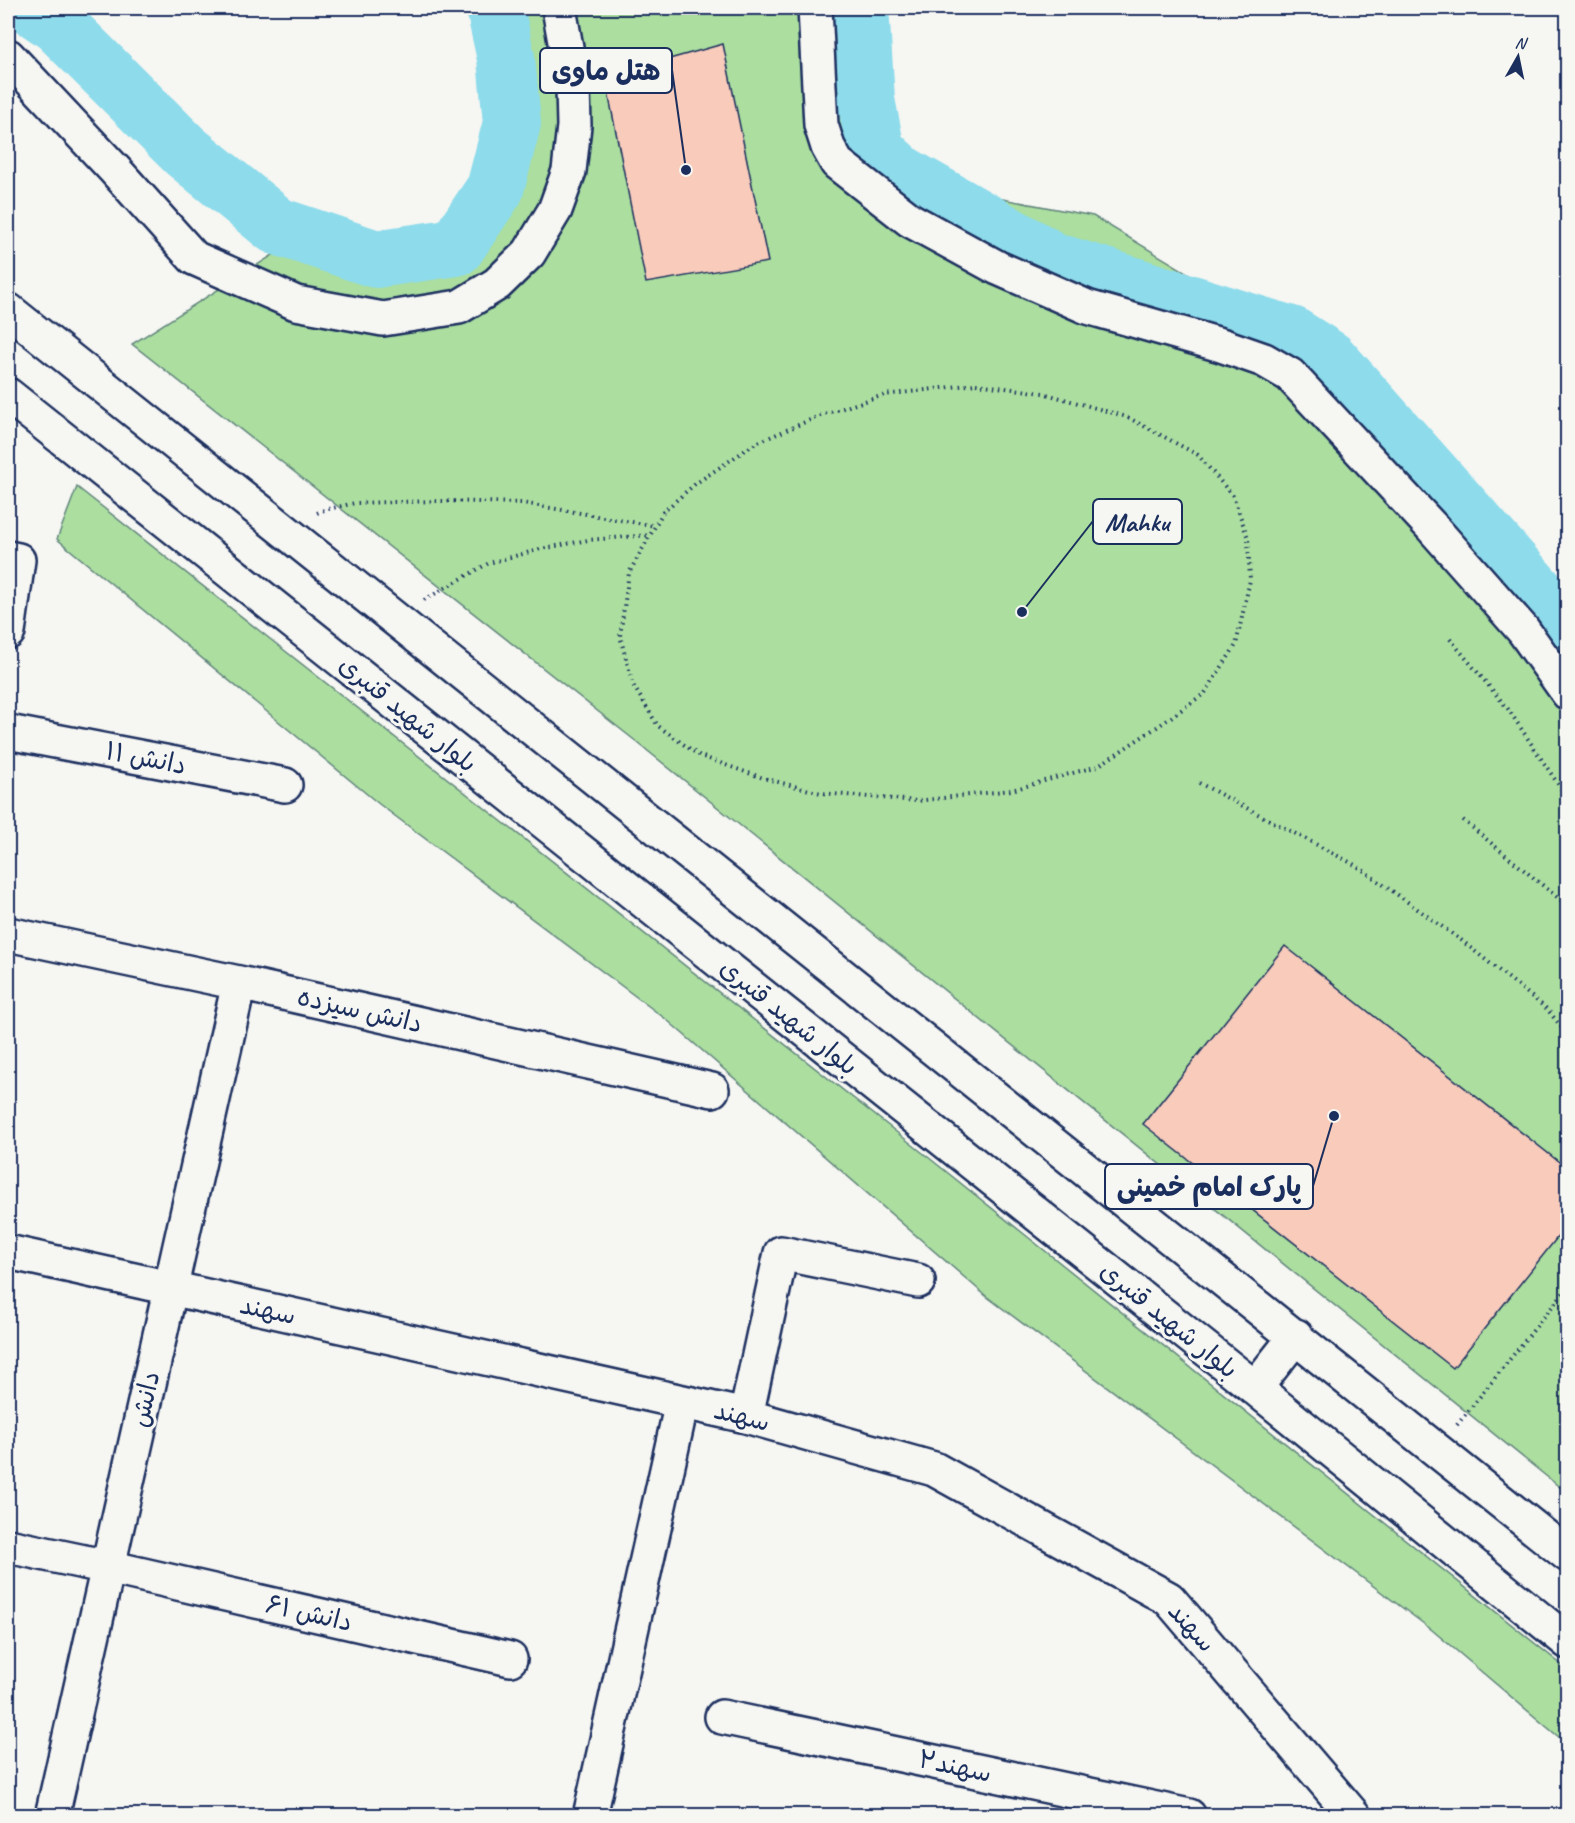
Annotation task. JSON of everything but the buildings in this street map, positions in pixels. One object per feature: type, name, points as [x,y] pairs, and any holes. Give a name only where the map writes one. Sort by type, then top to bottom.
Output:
[{"type":"main road","points":[[8,56],[194,258],[296,303],[383,319],[459,307],[497,284],[530,253],[555,210],[569,171],[574,126],[573,87],[559,8]]},
{"type":"main road","points":[[815,8],[821,125],[828,147],[837,163],[910,220],[998,268],[1087,307],[1221,345],[1264,360],[1290,375],[1431,526],[1523,630],[1568,693]]},
{"type":"main road","points":[[8,310],[1568,1555]]},
{"type":"main road","name":"بلوار شهید قنبری","points":[[8,395],[1254,1388],[1568,1642]]},
{"type":"main road","points":[[8,632],[13,559]]},
{"type":"main road","name":"دانش ۱۱","points":[[8,732],[285,785]]},
{"type":"main road","name":"دانش سیزده","points":[[8,934],[239,983],[712,1090]]},
{"type":"main road","name":"دانش","points":[[52,1815],[239,983]]},
{"type":"main road","name":"سهند","points":[[8,1252],[746,1416],[934,1469],[1169,1599],[1354,1815]]},
{"type":"main road","points":[[746,1416],[781,1253],[918,1281]]},
{"type":"main road","points":[[1254,1388],[1296,1336]]},
{"type":"main road","points":[[590,1815],[682,1402]]},
{"type":"main road","name":"دانش ۶۱","points":[[8,1546],[510,1659]]},
{"type":"main road","name":"سهند۲","points":[[722,1717],[1189,1815]]},
{"type":"path","points":[[976,384],[1043,393],[1127,417],[1198,455],[1233,496],[1248,538],[1250,580],[1236,645],[1205,693],[1098,766],[1012,790],[917,801],[821,793],[763,778],[700,756],[658,726],[633,685],[620,636],[629,573],[656,526],[663,512],[695,484],[766,439],[824,414],[884,395],[976,384]]},
{"type":"path","points":[[284,530],[324,510],[355,503],[440,501],[522,503],[656,526]]},
{"type":"path","points":[[424,601],[489,563],[541,549],[588,540],[650,535]]},
{"type":"path","points":[[1450,639],[1508,709],[1568,799]]},
{"type":"path","points":[[1199,783],[1357,866],[1461,940],[1530,995],[1547,1009],[1568,1035]]},
{"type":"path","points":[[1463,820],[1568,906]]},
{"type":"path","points":[[1437,1450],[1568,1287]]},
{"type":"green space","points":[[519,8],[838,8],[839,25],[929,185],[1093,216],[1309,346],[1567,636],[1567,1493],[633,739],[132,344],[284,248],[440,274],[531,156]]},
{"type":"green space","points":[[77,487],[928,1157],[1567,1669],[1567,1744],[1432,1630],[986,1296],[667,1020],[379,804],[57,539]]},
{"type":"waterway","points":[[34,8],[56,23],[185,151],[277,226],[376,259],[456,247],[495,189],[512,123],[506,58],[495,8]]},
{"type":"waterway","points":[[860,8],[866,100],[876,151],[901,174],[1053,261],[1291,335],[1329,359],[1568,628]]},
{"type":"place","name":"هتل ماوی","points":[[686,170]]},
{"type":"place","name":"Mahku","points":[[1022,612]]},
{"type":"place","name":"پارک امام خمینی","points":[[1334,1116]]}]
